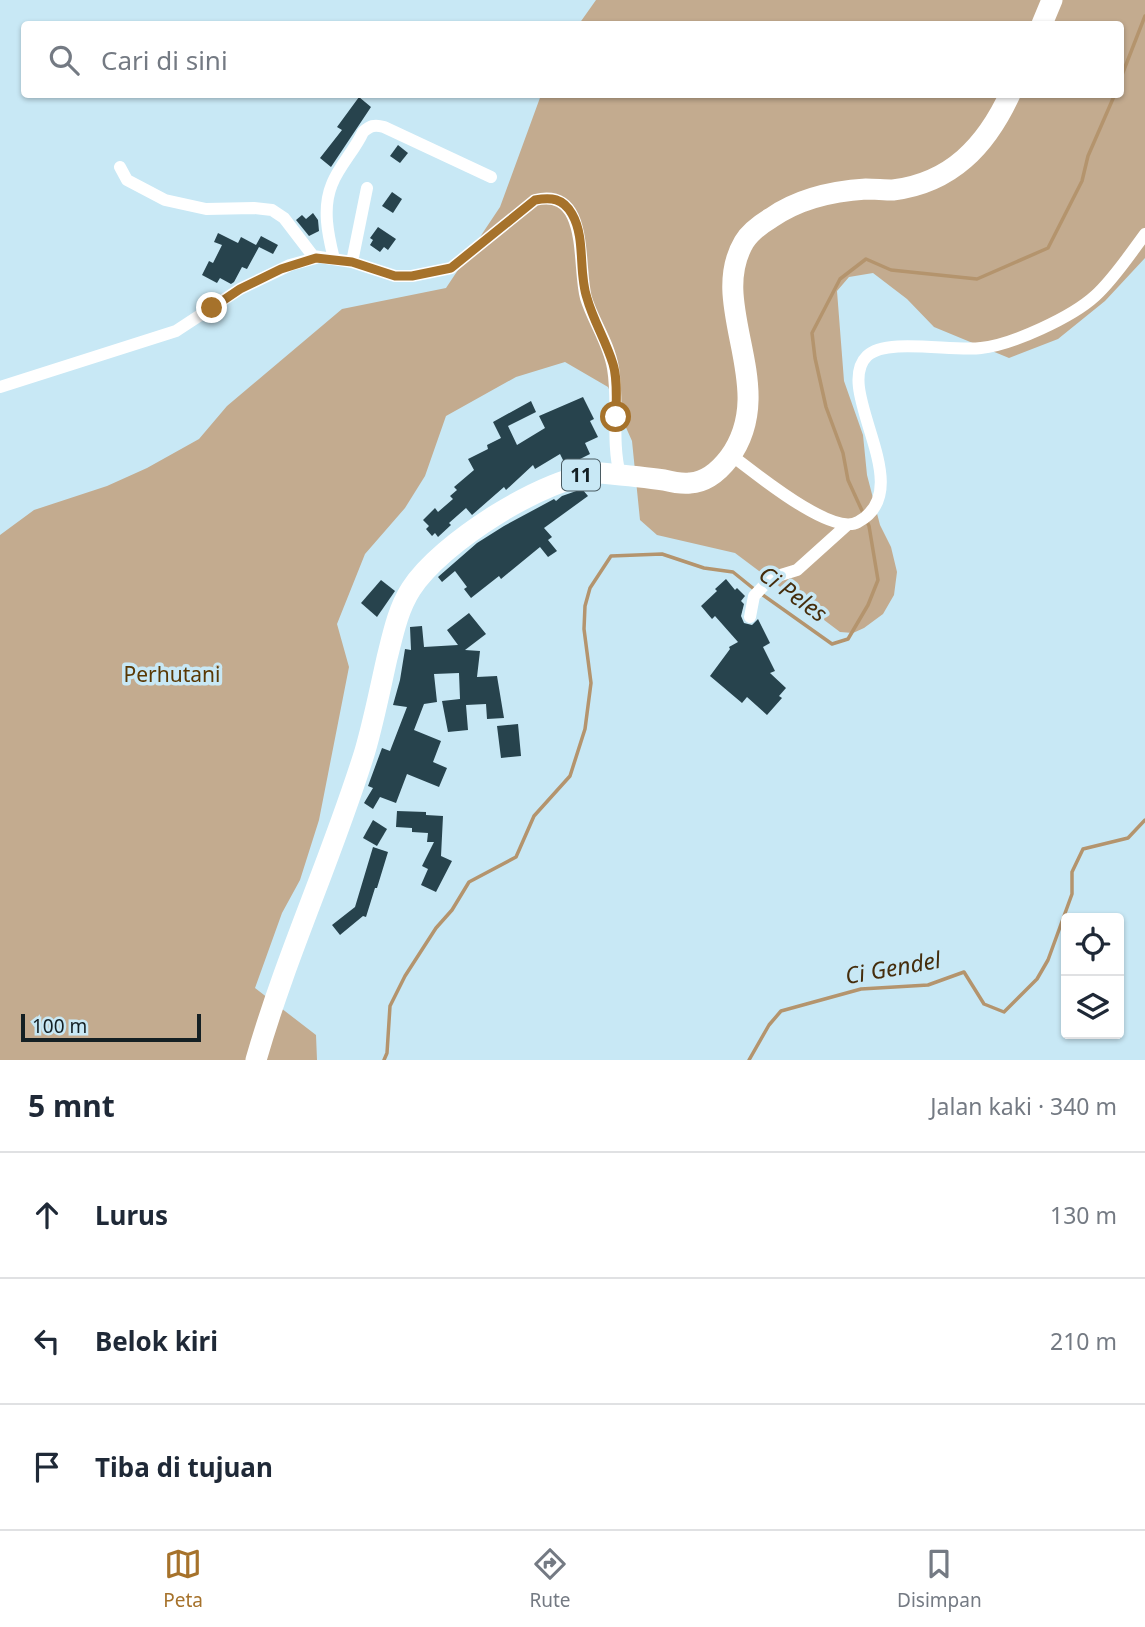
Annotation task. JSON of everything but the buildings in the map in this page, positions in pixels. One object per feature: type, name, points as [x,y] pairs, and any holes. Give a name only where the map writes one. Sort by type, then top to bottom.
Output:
[{"type":"highway","points":[[1043,21],[1052,0]]},
{"type":"highway","name":"11","points":[[256,1060],[283,973],[354,785],[366,748],[398,617],[411,588],[435,559],[450,547],[522,500],[574,476],[620,475],[687,484],[708,479],[731,456],[744,427],[748,399],[747,365],[733,281],[736,262],[744,242],[757,227],[777,214],[815,198],[865,189],[892,190],[937,178],[967,159],[980,146],[1008,98]]},
{"type":"street","points":[[334,259],[326,208],[332,183],[363,132],[369,127],[384,127],[491,177]]},
{"type":"street","points":[[120,167],[127,180],[165,200],[206,209],[272,210],[284,218],[310,254],[316,258]]},
{"type":"street","points":[[352,262],[367,188]]},
{"type":"street","points":[[0,387],[176,331],[240,289],[281,269],[316,258],[352,262],[395,276],[412,276],[451,268],[535,200],[549,197],[561,201],[571,212],[577,225],[586,298],[613,364],[617,462],[620,475]]},
{"type":"street","points":[[750,617],[754,596],[771,578],[797,570],[852,524],[873,511],[881,498],[878,460],[860,392],[861,366],[867,356],[882,346],[982,348],[1044,329],[1096,296],[1145,234]]},
{"type":"street","points":[[731,456],[808,510],[852,524]]},
{"type":"green space","name":"Perhutani","points":[[596,0],[1145,0],[1145,258],[1105,301],[1058,339],[1009,358],[934,327],[907,299],[873,273],[849,277],[837,291],[844,381],[863,435],[867,475],[880,525],[891,547],[897,572],[894,595],[883,614],[853,633],[840,632],[735,553],[657,535],[640,520],[632,441],[608,387],[565,362],[516,377],[446,416],[425,476],[405,508],[365,554],[337,624],[349,667],[319,820],[300,880],[282,913],[255,988],[316,1035],[317,1060],[0,1060],[0,535],[34,510],[107,486],[147,468],[199,439],[227,406],[342,309],[446,288],[500,207],[540,98],[1124,98],[1124,21],[581,21]]},
{"type":"waterway","name":"Ci Peles","points":[[1124,70],[1145,16]]},
{"type":"waterway","name":"Ci Peles","points":[[760,593],[832,644],[848,639],[868,605],[878,580],[869,526],[848,480],[843,453],[826,407],[815,358],[812,333],[840,279],[866,259],[891,270],[977,279],[1048,248],[1082,181],[1088,156],[1113,98]]},
{"type":"waterway","name":"Ci Peles","points":[[384,1060],[387,1053],[390,1006],[405,976],[436,928],[452,910],[469,882],[516,857],[534,816],[570,776],[585,729],[591,683],[584,629],[585,606],[590,588],[611,556],[662,554],[704,568],[733,572],[754,589]]},
{"type":"waterway","name":"Ci Gendel","points":[[749,1060],[769,1025],[781,1011],[861,989],[928,985],[964,972],[984,1004],[1004,1012],[1037,979],[1048,960],[1072,894],[1072,872],[1083,849],[1128,838],[1145,820]]},
{"type":"route","points":[[212,308],[240,289],[281,269],[316,258],[352,262],[395,276],[412,276],[451,268],[535,200],[549,197],[561,201],[571,212],[577,225],[586,298],[613,364],[616,417]]}]
